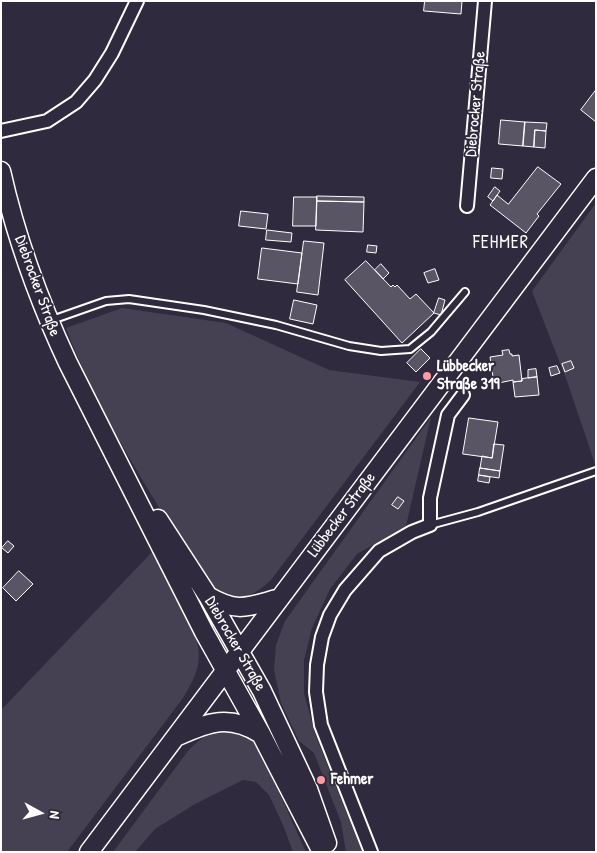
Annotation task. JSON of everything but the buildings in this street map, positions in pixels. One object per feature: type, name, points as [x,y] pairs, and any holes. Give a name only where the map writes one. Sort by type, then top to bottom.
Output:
[{"type":"main road","name":"Diebrocker Straße","points":[[1,171],[24,255],[48,321],[225,671],[261,734],[322,852]]},
{"type":"main road","name":"Lübbecker Straße","points":[[89,852],[596,178]]},
{"type":"main road","name":"Diebrocker Straße","points":[[112,450],[208,596],[262,690],[308,789],[330,852]]},
{"type":"main road","points":[[208,596],[233,608],[277,600]]},
{"type":"main road","points":[[175,738],[201,726],[218,722],[236,722],[249,726],[261,734]]},
{"type":"street","points":[[1,131],[47,121],[76,102],[95,80],[112,53],[138,1]]},
{"type":"street","name":"Diebrocker Straße","points":[[467,206],[485,1]]},
{"type":"street","points":[[371,852],[321,725],[316,692],[318,656],[330,615],[344,590],[361,570],[379,551],[412,532],[430,525],[430,498],[448,415],[463,395]]},
{"type":"lane","points":[[48,321],[106,301],[129,299],[276,325],[349,346],[381,351],[410,349],[431,332],[465,292]]},
{"type":"lane","points":[[430,525],[478,512],[596,471]]},
{"type":"shaded area","points":[[596,203],[595,464],[568,384],[532,291]]},
{"type":"shaded area","points":[[122,308],[226,323],[329,370],[420,382],[271,580],[248,596],[235,598],[221,594],[201,574],[188,556],[143,481],[88,381],[66,328]]},
{"type":"shaded area","points":[[431,417],[406,526],[357,554],[330,589],[312,628],[304,660],[304,693],[315,734],[362,852],[346,852],[341,822],[314,753],[299,741],[281,703],[274,670],[276,645],[285,621]]},
{"type":"shaded area","points":[[154,550],[195,633],[199,659],[192,681],[183,698],[67,852],[1,852],[2,709]]},
{"type":"shaded area","points":[[232,729],[247,736],[259,748],[306,852],[293,852],[269,795],[256,782],[243,780],[195,804],[155,829],[135,852],[113,852],[188,751],[198,741],[213,732]]},
{"type":"place","name":"Lübbecker Straße 319","points":[[427,376]]},
{"type":"place","name":"Fehmer","points":[[321,780]]},
{"type":"district","name":"FEHMER","points":[[501,243]]}]
